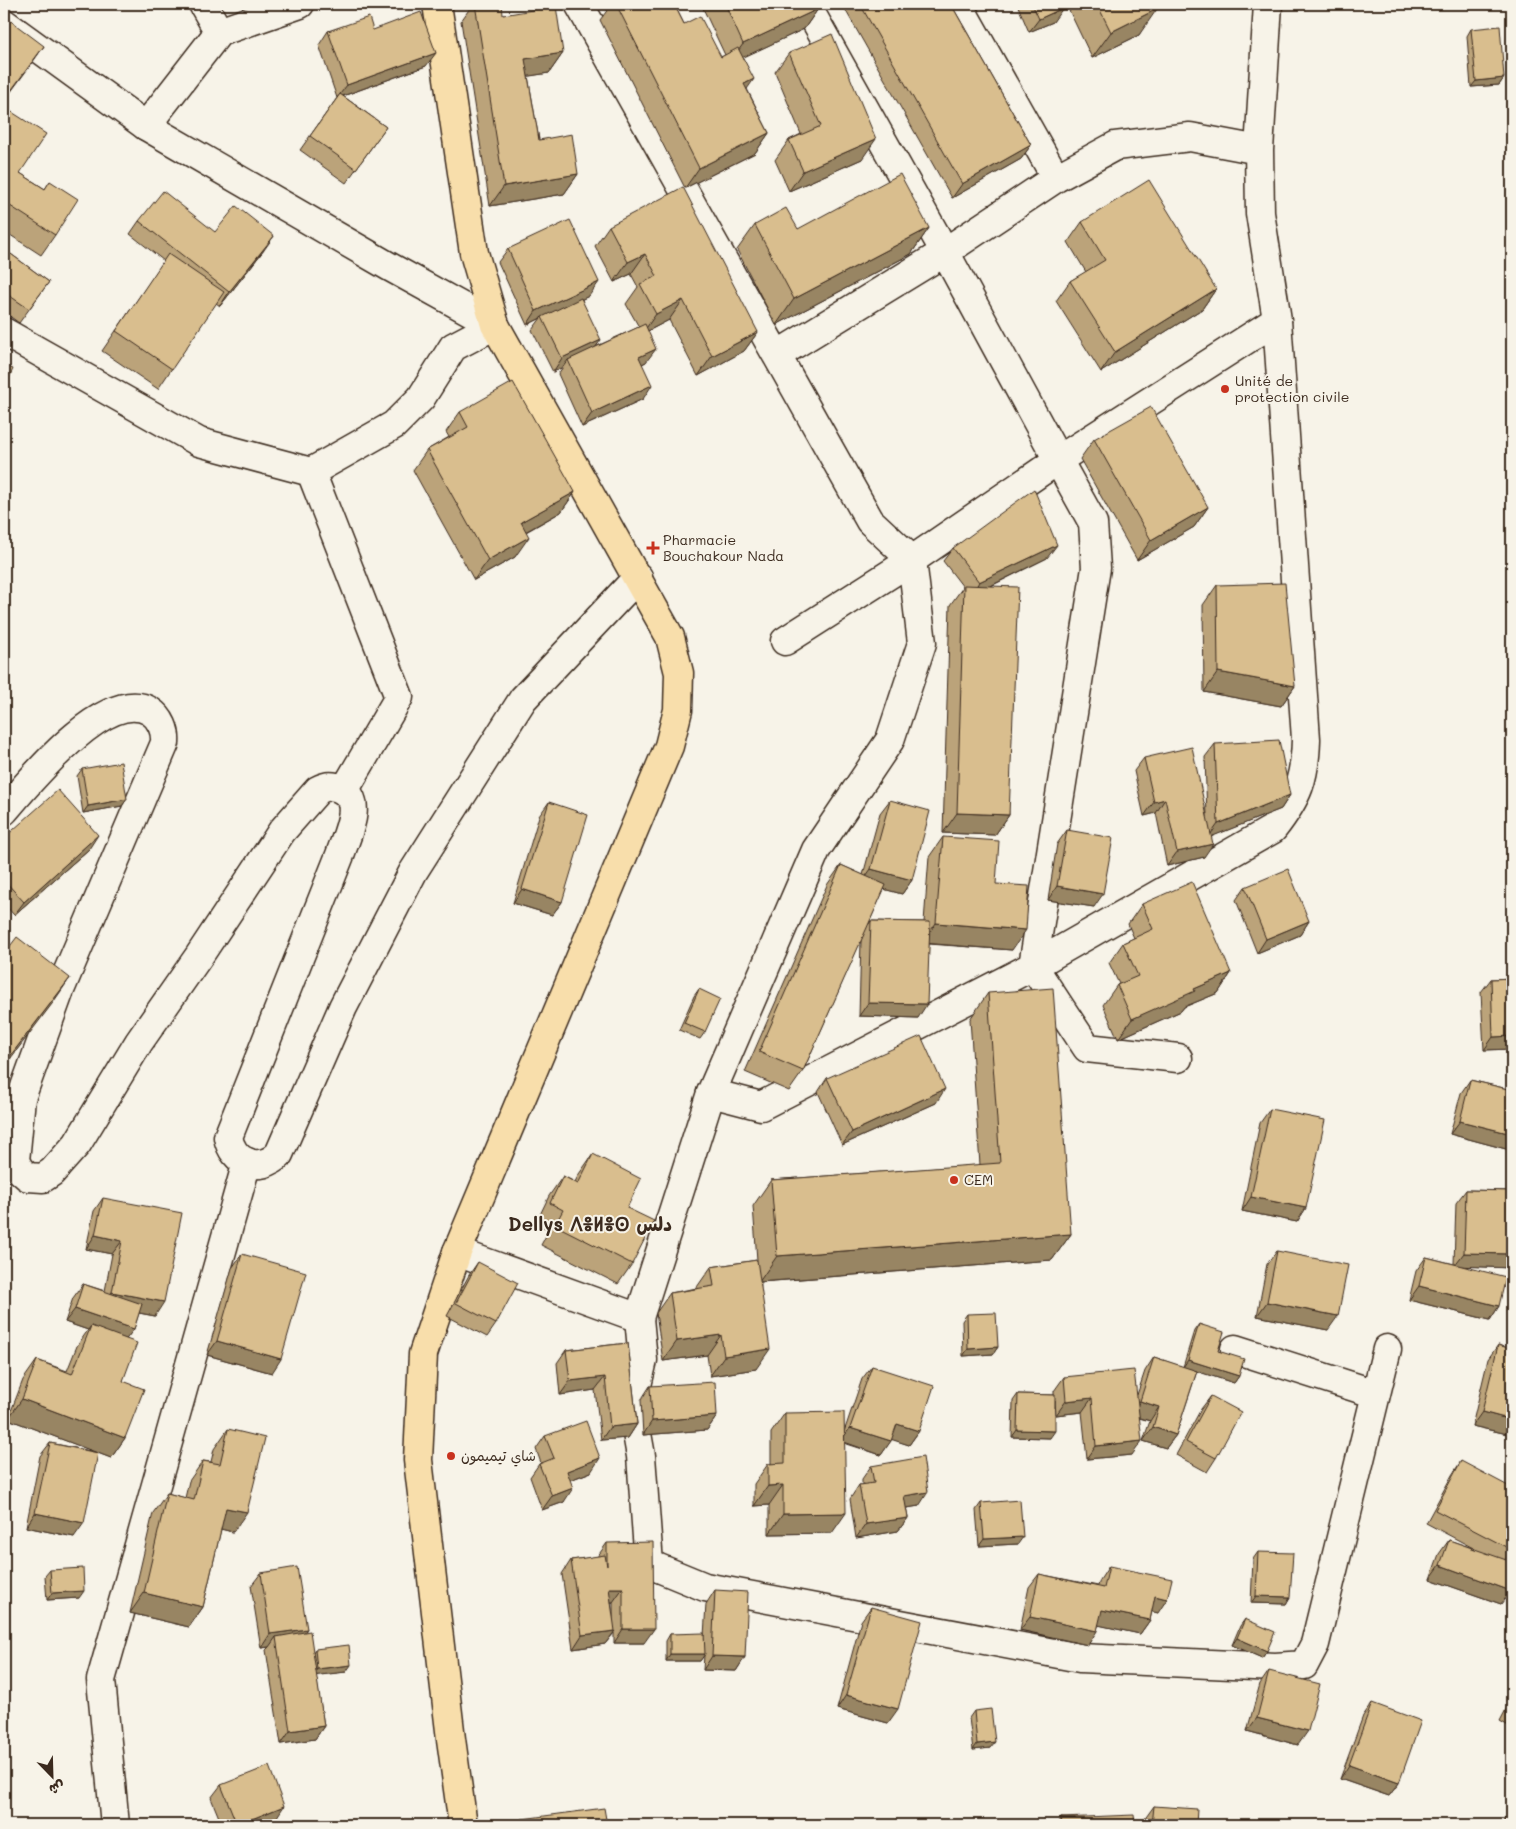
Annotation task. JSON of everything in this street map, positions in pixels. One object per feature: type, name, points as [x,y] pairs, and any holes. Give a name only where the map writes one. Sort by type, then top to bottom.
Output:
[{"type":"main road","points":[[438,4],[474,253],[496,325],[670,637],[678,673],[678,710],[668,746],[457,1252],[423,1354],[418,1460],[463,1825]]},
{"type":"street","points":[[203,4],[219,32]]},
{"type":"street","points":[[146,126],[219,32],[300,4]]},
{"type":"street","points":[[579,4],[870,522],[912,560],[922,644],[890,740],[816,850],[711,1093],[639,1318],[643,1360],[634,1394],[636,1428],[641,1456],[649,1564],[705,1587],[1080,1658],[1275,1667],[1304,1666],[1315,1644],[1387,1349]]},
{"type":"street","points":[[806,4],[945,252],[1093,523],[1096,568],[1034,966],[1087,1048],[1178,1058]]},
{"type":"street","points":[[958,4],[1056,178]]},
{"type":"street","points":[[711,1093],[761,1106],[1034,966],[1273,829],[1289,810],[1300,788],[1306,764],[1306,739],[1276,320],[1260,213],[1259,150],[1268,4]]},
{"type":"street","points":[[4,23],[146,126],[390,267],[496,325]]},
{"type":"street","points":[[777,355],[945,252],[1056,178],[1115,146],[1190,137],[1259,150]]},
{"type":"street","points":[[785,641],[912,560],[1058,460],[1276,320]]},
{"type":"street","points":[[4,332],[199,442],[311,472],[394,425],[420,398],[454,347],[496,325]]},
{"type":"street","points":[[311,472],[399,697],[344,791]]},
{"type":"street","points":[[4,811],[53,757],[85,727],[116,710],[130,706],[138,706],[151,712],[161,723],[166,737],[165,744],[60,990],[21,1098],[15,1161],[23,1174],[28,1177],[38,1178],[48,1176],[77,1144],[139,1042],[282,831],[318,790],[328,787],[339,788],[351,799],[353,810],[340,854],[228,1137],[232,1150],[236,1155],[254,1164],[268,1162],[279,1154],[343,1007],[412,872],[523,699],[638,577]]},
{"type":"street","points":[[115,1825],[101,1680],[248,1162]]},
{"type":"street","points":[[457,1252],[639,1318]]},
{"type":"street","points":[[1236,1349],[1376,1394]]},
{"type":"building","points":[[475,4],[502,4],[503,15],[556,6],[563,53],[525,59],[539,140],[572,134],[578,174],[504,186]]},
{"type":"building","points":[[616,4],[674,4],[684,24],[700,16],[721,57],[738,48],[754,79],[744,84],[769,133],[699,168]]},
{"type":"building","points":[[725,4],[816,4],[818,9],[743,44]]},
{"type":"building","points":[[860,4],[951,4],[1031,145],[962,184]]},
{"type":"building","points":[[1032,4],[1061,4],[1063,8],[1039,19]]},
{"type":"building","points":[[1097,4],[1155,4],[1157,9],[1111,32]]},
{"type":"building","points":[[421,12],[436,53],[347,85],[328,31],[369,17],[373,30]]},
{"type":"building","points":[[4,16],[44,46],[4,100]]},
{"type":"building","points":[[1500,26],[1504,78],[1476,81],[1471,29]]},
{"type":"building","points":[[832,34],[876,139],[803,171],[789,140],[821,126],[789,53]]},
{"type":"building","points":[[340,94],[386,127],[356,169],[310,136]]},
{"type":"building","points":[[4,107],[46,134],[20,173],[45,189],[50,181],[78,199],[55,235],[4,202]]},
{"type":"building","points":[[900,174],[929,228],[794,299],[755,225],[786,208],[798,229]]},
{"type":"building","points":[[1149,180],[1216,289],[1115,352],[1070,281],[1105,260],[1082,222]]},
{"type":"building","points":[[683,187],[758,332],[712,356],[683,300],[656,314],[640,284],[657,276],[645,254],[628,262],[609,226]]},
{"type":"building","points":[[163,191],[215,232],[236,206],[274,236],[229,292],[139,221]]},
{"type":"building","points":[[570,220],[599,282],[536,311],[508,249]]},
{"type":"building","points":[[4,249],[49,282],[29,309],[4,292]]},
{"type":"building","points":[[168,254],[224,292],[172,369],[116,331]]},
{"type":"building","points":[[581,298],[601,340],[562,358],[542,317]]},
{"type":"building","points":[[645,324],[656,349],[639,357],[652,385],[592,413],[568,360]]},
{"type":"building","points":[[4,365],[13,369],[4,389]]},
{"type":"building","points":[[513,382],[575,492],[521,522],[529,537],[488,560],[427,450],[468,427],[460,412]]},
{"type":"building","points":[[1151,407],[1208,507],[1151,540],[1094,439]]},
{"type":"building","points":[[1034,489],[1057,545],[979,582],[953,548]]},
{"type":"building","points":[[1285,583],[1295,686],[1218,672],[1217,585]]},
{"type":"building","points":[[964,585],[1018,587],[1009,815],[957,813]]},
{"type":"building","points":[[1279,740],[1290,795],[1218,824],[1215,744]]},
{"type":"building","points":[[1192,747],[1213,844],[1177,852],[1165,799],[1154,802],[1144,758]]},
{"type":"building","points":[[121,762],[127,799],[88,806],[82,769]]},
{"type":"building","points":[[58,790],[98,835],[24,902],[4,880],[4,838]]},
{"type":"building","points":[[890,800],[930,811],[912,880],[871,869]]},
{"type":"building","points":[[549,802],[588,815],[562,902],[522,889]]},
{"type":"building","points":[[1067,830],[1113,838],[1103,894],[1057,886]]},
{"type":"building","points":[[943,837],[999,841],[996,884],[1029,886],[1026,930],[936,923]]},
{"type":"building","points":[[841,865],[886,885],[803,1071],[759,1052]]},
{"type":"building","points":[[1288,869],[1309,921],[1266,939],[1245,887]]},
{"type":"building","points":[[1192,882],[1231,973],[1132,1019],[1117,985],[1138,976],[1123,943],[1153,929],[1142,904]]},
{"type":"building","points":[[871,921],[930,922],[927,1004],[868,1003]]},
{"type":"building","points":[[17,937],[70,978],[4,1064],[4,954]]},
{"type":"building","points":[[1512,978],[1512,1036],[1493,1037],[1491,979]]},
{"type":"building","points":[[1053,988],[1071,1234],[777,1256],[771,1180],[1000,1163],[988,993]]},
{"type":"building","points":[[699,989],[720,999],[705,1032],[684,1023]]},
{"type":"building","points":[[921,1036],[945,1089],[852,1132],[827,1078]]},
{"type":"building","points":[[1470,1080],[1512,1090],[1512,1134],[1460,1121]]},
{"type":"building","points":[[1270,1109],[1325,1120],[1306,1208],[1251,1197]]},
{"type":"building","points":[[593,1154],[641,1179],[627,1208],[654,1221],[632,1264],[555,1225],[563,1210],[550,1203],[563,1176],[578,1184]]},
{"type":"building","points":[[1466,1190],[1512,1191],[1512,1254],[1464,1253]]},
{"type":"building","points":[[103,1198],[182,1213],[164,1302],[112,1292],[122,1241],[95,1235]]},
{"type":"building","points":[[1277,1251],[1348,1265],[1338,1316],[1267,1302]]},
{"type":"building","points":[[242,1254],[306,1272],[281,1359],[217,1341]]},
{"type":"building","points":[[1426,1257],[1506,1277],[1499,1306],[1419,1286]]},
{"type":"building","points":[[757,1260],[770,1349],[724,1356],[721,1335],[677,1341],[670,1293],[714,1286],[711,1267]]},
{"type":"building","points":[[478,1262],[518,1283],[496,1324],[456,1303]]},
{"type":"building","points":[[83,1284],[142,1304],[134,1329],[75,1309]]},
{"type":"building","points":[[996,1313],[998,1347],[968,1349],[967,1314]]},
{"type":"building","points":[[1199,1324],[1224,1332],[1218,1351],[1244,1359],[1239,1376],[1188,1360]]},
{"type":"building","points":[[91,1326],[137,1343],[123,1381],[144,1389],[125,1438],[22,1399],[37,1360],[72,1374]]},
{"type":"building","points":[[628,1343],[637,1424],[610,1427],[605,1377],[570,1381],[566,1350]]},
{"type":"building","points":[[1498,1345],[1512,1349],[1512,1420],[1482,1412]]},
{"type":"building","points":[[1154,1357],[1197,1371],[1176,1435],[1153,1427],[1159,1407],[1140,1401]]},
{"type":"building","points":[[872,1366],[934,1386],[919,1431],[897,1424],[891,1441],[850,1428]]},
{"type":"building","points":[[1134,1370],[1142,1441],[1096,1446],[1092,1398],[1066,1401],[1064,1377]]},
{"type":"building","points":[[715,1382],[717,1416],[652,1421],[650,1386]]},
{"type":"building","points":[[1018,1394],[1055,1395],[1055,1431],[1017,1430]]},
{"type":"building","points":[[1211,1396],[1241,1412],[1216,1458],[1186,1442]]},
{"type":"building","points":[[844,1412],[846,1513],[783,1514],[783,1485],[768,1486],[768,1464],[785,1463],[785,1413]]},
{"type":"building","points":[[586,1421],[600,1458],[567,1471],[573,1488],[552,1496],[539,1464],[554,1458],[545,1436]]},
{"type":"building","points":[[228,1429],[265,1438],[247,1512],[226,1508],[203,1607],[144,1593],[167,1493],[194,1500],[203,1461],[220,1464]]},
{"type":"building","points":[[50,1443],[98,1453],[84,1523],[35,1513]]},
{"type":"building","points":[[923,1457],[928,1492],[904,1496],[908,1518],[866,1524],[859,1485],[874,1483],[871,1466]]},
{"type":"building","points":[[1461,1461],[1512,1488],[1512,1550],[1435,1510]]},
{"type":"building","points":[[1020,1500],[1023,1537],[984,1539],[981,1503]]},
{"type":"building","points":[[1449,1540],[1512,1562],[1511,1591],[1440,1565]]},
{"type":"building","points":[[653,1542],[654,1629],[623,1629],[623,1588],[609,1588],[615,1631],[582,1635],[571,1560],[605,1555],[607,1566],[607,1543]]},
{"type":"building","points":[[1258,1552],[1293,1553],[1290,1597],[1256,1596]]},
{"type":"building","points":[[1109,1566],[1172,1579],[1167,1599],[1155,1596],[1150,1620],[1102,1610],[1097,1631],[1030,1617],[1039,1574],[1104,1588]]},
{"type":"building","points":[[297,1567],[307,1629],[270,1634],[261,1573]]},
{"type":"building","points":[[83,1568],[84,1591],[52,1593],[50,1570]]},
{"type":"building","points":[[715,1590],[748,1592],[745,1657],[712,1656]]},
{"type":"building","points":[[871,1607],[922,1621],[898,1709],[846,1695]]},
{"type":"building","points":[[1245,1619],[1275,1632],[1267,1651],[1237,1638]]},
{"type":"building","points":[[310,1631],[324,1726],[290,1731],[276,1637]]},
{"type":"building","points":[[704,1633],[705,1654],[670,1654],[670,1634]]},
{"type":"building","points":[[349,1645],[351,1665],[317,1669],[315,1649]]},
{"type":"building","points":[[1269,1671],[1320,1684],[1308,1731],[1257,1718]]},
{"type":"building","points":[[1372,1703],[1421,1721],[1399,1783],[1349,1765]]},
{"type":"building","points":[[991,1709],[995,1742],[977,1744],[974,1711]]},
{"type":"building","points":[[269,1766],[284,1806],[237,1825],[221,1785]]},
{"type":"building","points":[[1154,1806],[1197,1809],[1196,1825],[1152,1825]]},
{"type":"building","points":[[604,1808],[607,1825],[523,1825],[522,1819]]},
{"type":"building","points":[[1512,1809],[1512,1825],[1502,1825]]},
{"type":"building","points":[[1134,1815],[1135,1825],[1062,1825],[1061,1818]]},
{"type":"place","name":"Unité de protection civile","points":[[1225,389]]},
{"type":"place","name":"Pharmacie Bouchakour Nada","points":[[653,548]]},
{"type":"place","name":"CEM","points":[[954,1180]]},
{"type":"place","name":"شاي تيميمون","points":[[451,1456]]},
{"type":"district","name":"Dellys ⴷⴻⵍⴻⵙ دلس","points":[[590,1224]]}]
